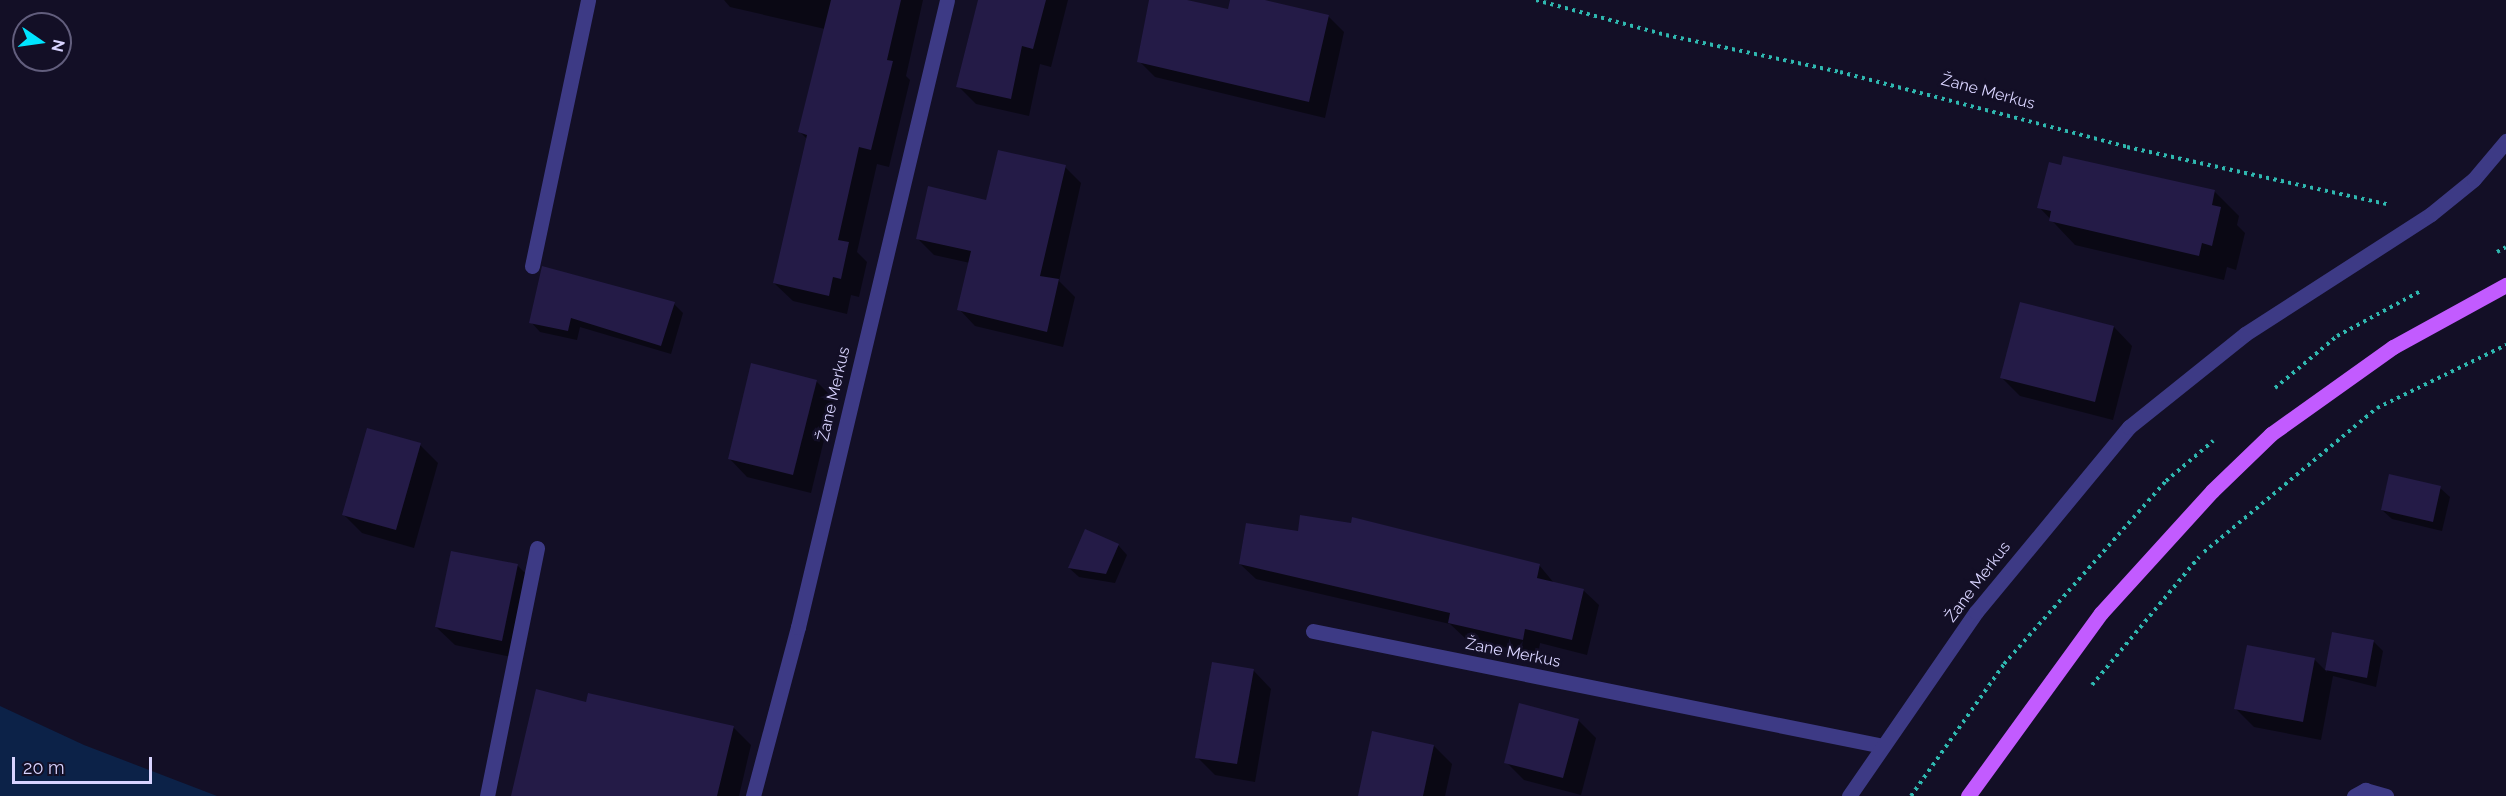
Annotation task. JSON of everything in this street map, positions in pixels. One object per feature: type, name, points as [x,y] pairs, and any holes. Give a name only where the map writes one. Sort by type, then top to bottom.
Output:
[{"type":"main road","points":[[1968,796],[2102,613],[2197,506],[2271,434],[2393,347],[2506,285]]},
{"type":"street","points":[[532,266],[588,0]]},
{"type":"street","name":"Žane Merkus","points":[[753,796],[798,627],[946,0]]},
{"type":"street","name":"Žane Merkus","points":[[1849,796],[1976,612],[2129,427],[2245,334],[2432,214],[2474,179],[2506,141]]},
{"type":"street","points":[[487,796],[537,548]]},
{"type":"street","name":"Žane Merkus","points":[[1312,631],[1883,746]]},
{"type":"street","points":[[2354,796],[2365,790],[2386,796]]},
{"type":"path","name":"Žane Merkus","points":[[1536,0],[1666,35],[1840,72],[2127,147],[2432,214]]},
{"type":"path","points":[[2090,688],[2205,550],[2377,408],[2506,345]]},
{"type":"water","points":[[0,706],[84,745],[217,796],[0,796]]},
{"type":"building","points":[[831,0],[901,0],[887,60],[893,61],[871,150],[859,147],[838,240],[849,242],[841,279],[833,277],[829,296],[773,283],[807,135],[798,132]]},
{"type":"building","points":[[978,0],[1046,0],[1033,49],[1022,46],[1011,99],[956,87]]},
{"type":"building","points":[[1149,0],[1187,0],[1228,9],[1230,0],[1265,0],[1329,15],[1309,102],[1137,62]]},
{"type":"building","points":[[998,150],[1066,165],[1040,276],[1059,279],[1047,332],[957,310],[971,251],[916,239],[928,186],[986,200]]},
{"type":"building","points":[[2063,156],[2215,190],[2212,205],[2221,207],[2212,246],[2202,243],[2199,256],[2049,221],[2051,211],[2037,208],[2049,162],[2061,165]]},
{"type":"building","points":[[542,266],[675,302],[661,346],[571,318],[568,331],[529,323]]},
{"type":"building","points":[[2020,302],[2114,326],[2095,402],[2000,378]]},
{"type":"building","points":[[751,363],[817,380],[793,475],[728,459]]},
{"type":"building","points":[[367,428],[421,443],[396,530],[342,515]]},
{"type":"building","points":[[2389,474],[2441,486],[2433,522],[2381,510]]},
{"type":"building","points":[[1300,515],[1351,523],[1352,517],[1540,564],[1537,578],[1584,589],[1572,640],[1525,629],[1523,640],[1448,623],[1450,613],[1239,564],[1246,523],[1298,531]]},
{"type":"building","points":[[1085,529],[1119,544],[1106,574],[1068,568]]},
{"type":"building","points":[[451,551],[518,564],[502,641],[435,627]]},
{"type":"building","points":[[2332,632],[2374,640],[2367,678],[2325,670]]},
{"type":"building","points":[[2247,645],[2315,658],[2303,722],[2234,709]]},
{"type":"building","points":[[1212,662],[1254,669],[1237,764],[1195,758]]},
{"type":"building","points":[[536,689],[586,702],[588,693],[734,726],[717,796],[511,796]]},
{"type":"building","points":[[1519,703],[1579,719],[1563,778],[1504,763]]},
{"type":"building","points":[[1372,731],[1434,745],[1423,796],[1358,796]]}]
